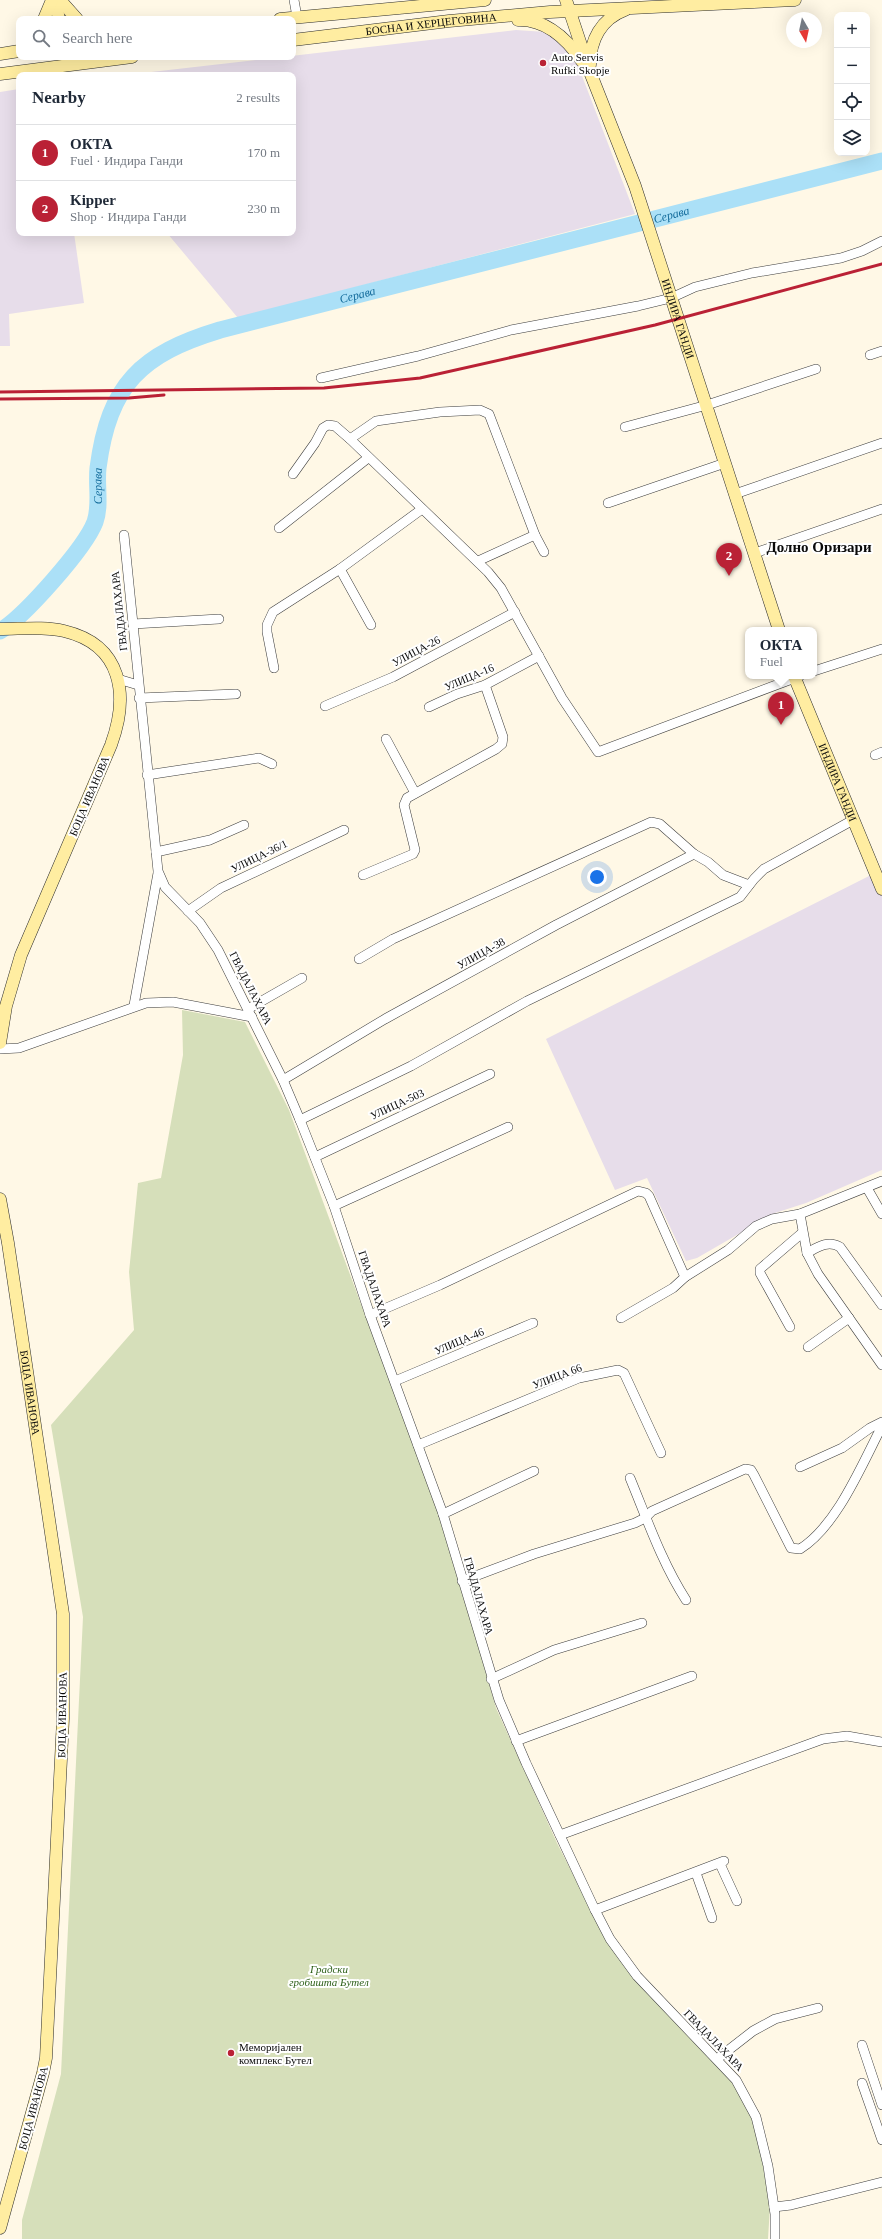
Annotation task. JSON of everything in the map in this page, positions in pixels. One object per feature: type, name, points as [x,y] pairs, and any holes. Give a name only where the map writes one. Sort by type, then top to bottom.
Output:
[{"type":"street","points":[[45,16],[52,0]]},
{"type":"street","points":[[55,0],[58,16]]},
{"type":"street","points":[[60,0],[74,16]]},
{"type":"street","points":[[294,0],[297,17]]},
{"type":"street","name":"БОСНА И ХЕРЦЕГОВИНА","points":[[297,17],[485,0]]},
{"type":"street","name":"БОСНА И ХЕРЦЕГОВИНА","points":[[296,40],[483,18],[568,5],[632,8],[795,0]]},
{"type":"street","name":"ИНДИРА ГАНДИ","points":[[568,5],[590,72],[643,209],[778,627]]},
{"type":"street","points":[[590,72],[590,54],[594,38],[603,24],[616,14],[632,8]]},
{"type":"street","points":[[483,18],[522,20],[538,23],[551,29],[565,40],[590,72]]},
{"type":"street","points":[[0,74],[66,60]]},
{"type":"street","points":[[321,378],[418,356],[511,330],[601,314],[671,298],[696,287],[752,273],[841,258],[862,251],[882,241]]},
{"type":"street","points":[[870,356],[882,351]]},
{"type":"street","points":[[625,427],[707,405],[816,369]]},
{"type":"street","points":[[350,439],[376,421],[480,410],[489,414],[535,535],[544,552]]},
{"type":"street","points":[[293,474],[315,443],[323,428],[328,425],[335,426],[350,439],[368,458],[478,561],[501,588],[562,698],[598,752],[791,679]]},
{"type":"street","points":[[735,494],[882,443]]},
{"type":"street","points":[[279,528],[368,458]]},
{"type":"street","points":[[608,503],[725,463]]},
{"type":"street","points":[[274,668],[266,632],[267,625],[273,612],[340,569],[422,509]]},
{"type":"street","points":[[755,553],[882,509]]},
{"type":"street","name":"ГВАДАЛАХАРА","points":[[124,535],[139,698],[158,871],[165,887],[200,923],[218,950],[283,1080],[300,1120],[334,1206],[370,1315],[443,1514],[491,1679],[516,1741],[595,1910],[610,1938],[637,1976],[739,2084],[756,2117],[768,2166],[774,2207],[775,2239]]},
{"type":"street","points":[[478,561],[535,535]]},
{"type":"street","points":[[340,569],[372,625]]},
{"type":"street","name":"УЛИЦА-26","points":[[325,706],[392,677],[515,612]]},
{"type":"street","points":[[133,624],[219,619]]},
{"type":"street","name":"БОЦА ИВАНОВА","points":[[0,629],[40,628],[63,630],[90,640],[113,665],[118,679],[121,706],[115,734],[21,955],[6,1006],[0,1043]]},
{"type":"street","points":[[817,670],[882,649]]},
{"type":"street","name":"УЛИЦА-16","points":[[429,707],[457,694],[485,684],[539,656]]},
{"type":"street","points":[[118,679],[138,685]]},
{"type":"street","name":"ИНДИРА ГАНДИ","points":[[797,679],[882,889]]},
{"type":"street","points":[[363,875],[413,854],[415,850],[404,801],[415,793],[500,747],[503,737],[485,684]]},
{"type":"street","points":[[139,698],[236,694]]},
{"type":"street","points":[[386,739],[415,793]]},
{"type":"street","points":[[147,775],[259,758],[272,764]]},
{"type":"street","points":[[300,1120],[411,1066],[527,1000],[740,897],[764,869],[853,820]]},
{"type":"street","points":[[359,959],[393,939],[651,822],[660,824],[694,854],[708,862],[723,875],[749,885]]},
{"type":"street","points":[[156,852],[210,840],[244,825]]},
{"type":"street","name":"УЛИЦА-36/1","points":[[188,911],[221,888],[344,830]]},
{"type":"street","name":"УЛИЦА-38","points":[[283,1080],[392,1015],[556,925],[694,854]]},
{"type":"street","points":[[134,1006],[158,871]]},
{"type":"street","points":[[0,1050],[19,1048],[146,1002],[173,1002],[250,1013],[302,978]]},
{"type":"street","name":"УЛИЦА-503","points":[[315,1156],[490,1074]]},
{"type":"street","points":[[334,1206],[508,1126]]},
{"type":"street","points":[[621,1318],[660,1297],[685,1277],[728,1250],[756,1226],[772,1219],[800,1214],[882,1182]]},
{"type":"street","points":[[867,1188],[882,1214]]},
{"type":"street","points":[[370,1315],[440,1285],[638,1191],[646,1192],[649,1196],[685,1277]]},
{"type":"street","name":"БОЦА ИВАНОВА","points":[[0,1200],[8,1243],[63,1614],[62,1719],[46,2058],[44,2073],[0,2228]]},
{"type":"street","points":[[800,1214],[802,1233],[807,1253],[818,1274],[882,1364]]},
{"type":"street","points":[[790,1327],[760,1273],[760,1269],[802,1233]]},
{"type":"street","points":[[807,1253],[826,1244],[833,1243],[840,1247],[882,1305]]},
{"type":"street","points":[[808,1347],[850,1318]]},
{"type":"street","name":"УЛИЦА-46","points":[[395,1381],[532,1323]]},
{"type":"street","name":"УЛИЦА 66","points":[[418,1444],[579,1378],[618,1370],[624,1373],[661,1453]]},
{"type":"street","points":[[800,1467],[842,1448],[870,1428],[882,1422]]},
{"type":"street","points":[[462,1581],[534,1554],[645,1518],[652,1511],[734,1473],[750,1470],[791,1548],[800,1549],[813,1539],[834,1514],[882,1426]]},
{"type":"street","points":[[443,1514],[534,1471]]},
{"type":"street","points":[[630,1478],[645,1518],[677,1587],[686,1600]]},
{"type":"street","points":[[491,1679],[554,1650],[642,1623]]},
{"type":"street","points":[[516,1741],[692,1676]]},
{"type":"street","points":[[560,1835],[823,1739],[847,1736],[882,1742]]},
{"type":"street","points":[[595,1910],[722,1863],[737,1901]]},
{"type":"street","points":[[696,1873],[712,1918]]},
{"type":"street","points":[[717,2059],[753,2031],[775,2019],[818,2008]]},
{"type":"street","points":[[862,2045],[882,2105]]},
{"type":"street","points":[[862,2083],[882,2140]]},
{"type":"street","points":[[774,2207],[805,2202],[882,2182]]},
{"type":"shaded area","points":[[516,30],[546,32],[574,55],[635,214],[238,318],[170,236],[296,236],[296,72],[151,72],[255,60],[296,60],[296,55]]},
{"type":"shaded area","points":[[16,89],[16,236],[74,236],[84,303],[9,314],[10,346],[0,346],[0,92]]},
{"type":"shaded area","points":[[873,874],[882,893],[882,1170],[806,1203],[775,1213],[697,1258],[686,1261],[647,1178],[615,1190],[546,1039]]},
{"type":"green space","name":"Градски гробишта Бутел","points":[[182,1010],[245,1022],[289,1110],[447,1536],[496,1708],[557,1843],[607,1942],[733,2082],[751,2114],[761,2154],[770,2206],[768,2239],[22,2239],[22,2220],[61,2074],[83,1617],[51,1425],[134,1330],[129,1272],[138,1183],[161,1178],[183,1055]]},
{"type":"waterway","name":"Серава","points":[[0,631],[24,612],[53,581],[89,534],[97,516],[98,468],[103,439],[111,414],[121,394],[134,376],[150,362],[169,350],[193,339],[220,330],[882,161]]},
{"type":"railway","points":[[0,392],[324,388],[420,378],[655,325],[882,264]]},
{"type":"railway","points":[[0,399],[129,398],[164,395]]},
{"type":"place","name":"Auto Servis Rufki Skopje","points":[[543,63]]},
{"type":"place","name":"Kipper","points":[[729,576]]},
{"type":"place","name":"ОКТА","points":[[781,725]]},
{"type":"place","name":"Меморијален комплекс Бутел","points":[[231,2053]]},
{"type":"district","name":"Долно Оризари","points":[[819,547]]}]
